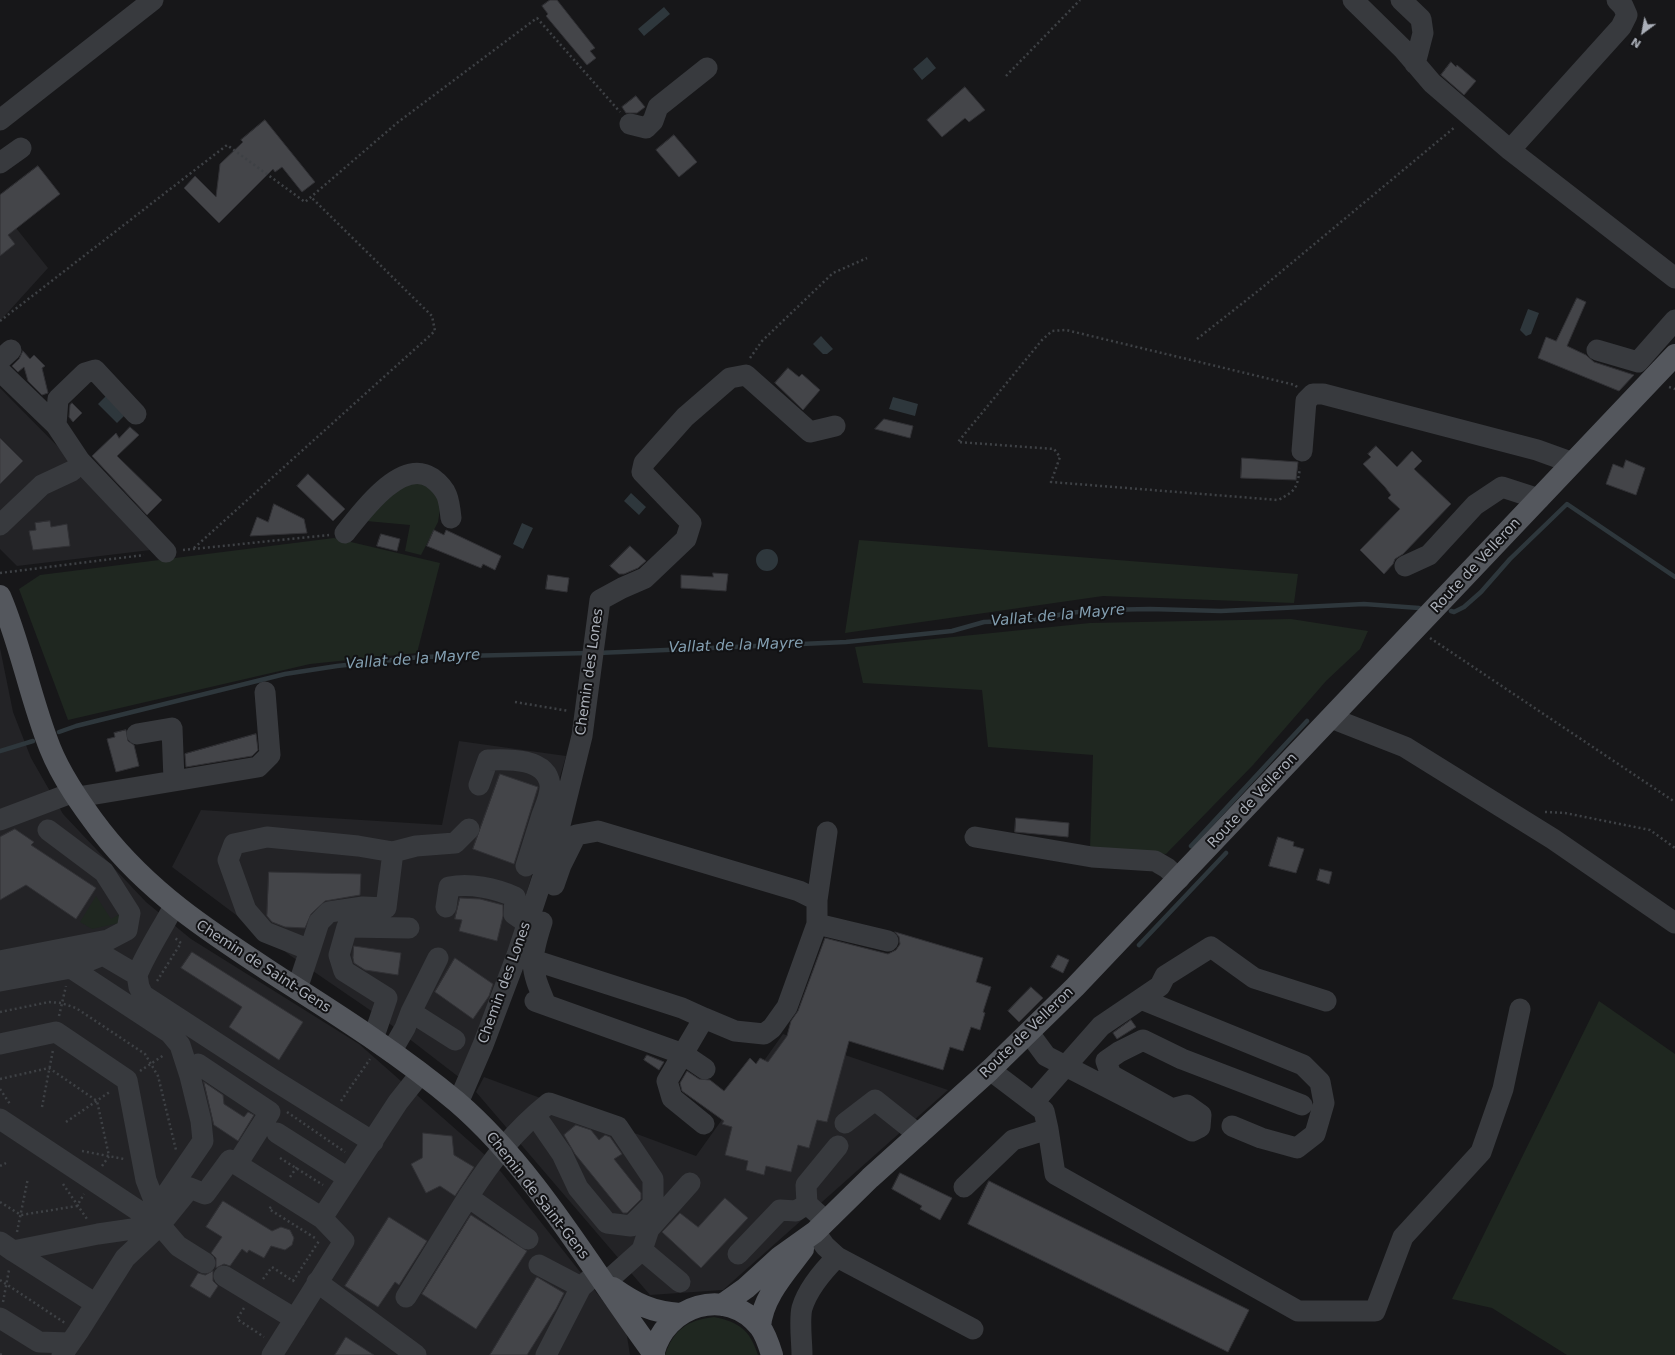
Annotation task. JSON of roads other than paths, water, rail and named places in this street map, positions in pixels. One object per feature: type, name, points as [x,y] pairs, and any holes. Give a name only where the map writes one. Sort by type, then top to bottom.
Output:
[{"type":"main road","name":"Route de Velleron","points":[[722,1305],[746,1288],[780,1257],[820,1227],[1029,1033],[1179,879],[1675,355]]},
{"type":"main road","name":"Chemin de Saint-Gens","points":[[0,596],[50,749],[76,795],[101,831],[126,860],[150,886],[205,929],[373,1039],[384,1058],[421,1073],[458,1104],[502,1148],[538,1192],[654,1354]]},
{"type":"main road","name":"Route de Velleron","points":[[760,1327],[761,1316],[776,1285],[820,1227]]},
{"type":"main road","name":"Chemin de Saint-Gens","points":[[601,1278],[642,1306],[662,1313],[680,1314]]},
{"type":"main road","points":[[654,1354],[662,1331],[680,1314],[693,1308],[707,1305],[722,1305],[736,1309],[749,1317],[760,1327],[768,1341],[772,1355]]},
{"type":"street","points":[[0,120],[153,0]]},
{"type":"street","points":[[1353,0],[1432,83],[1469,115],[1510,150],[1675,278]]},
{"type":"street","points":[[1401,0],[1421,19],[1423,33],[1415,64]]},
{"type":"street","points":[[1510,150],[1621,27],[1627,15],[1623,6],[1617,0]]},
{"type":"street","points":[[630,124],[646,128],[653,121],[658,107],[707,68]]},
{"type":"street","points":[[0,163],[21,148]]},
{"type":"street","points":[[1597,350],[1638,362],[1675,320]]},
{"type":"street","points":[[56,425],[58,399],[85,373],[95,370],[136,414]]},
{"type":"street","points":[[0,371],[56,425],[80,461],[166,552]]},
{"type":"street","name":"Chemin des Lones","points":[[458,1104],[483,1045],[525,957],[527,923],[560,825],[572,782],[584,715],[600,600],[645,578],[686,539],[688,534],[691,523],[642,472],[644,463],[685,417],[730,378],[746,375],[810,432],[835,426]]},
{"type":"street","points":[[1302,451],[1306,401],[1313,394],[1323,394],[1537,450],[1573,463]]},
{"type":"street","points":[[0,525],[42,485],[72,471]]},
{"type":"street","points":[[345,533],[384,489],[401,477],[417,474],[430,477],[442,486],[449,500],[451,518]]},
{"type":"street","points":[[1405,566],[1429,555],[1475,505],[1502,487],[1539,499]]},
{"type":"street","points":[[0,820],[76,795],[258,767],[270,754],[265,692]]},
{"type":"street","points":[[1331,718],[1405,747],[1529,824],[1675,923]]},
{"type":"street","points":[[137,734],[172,728],[174,780]]},
{"type":"street","points":[[479,785],[488,760],[505,759],[536,764],[548,774],[550,787],[526,866]]},
{"type":"street","points":[[542,815],[560,825]]},
{"type":"street","points":[[310,950],[265,932],[246,910],[228,860],[234,844],[267,837],[358,846],[393,852],[416,846],[455,843],[469,829]]},
{"type":"street","points":[[0,961],[108,940],[127,930],[130,913],[104,872],[48,830]]},
{"type":"street","points":[[704,1069],[683,1054],[541,1003],[533,975],[525,957],[553,889],[561,865],[576,835],[598,831],[799,891],[817,900]]},
{"type":"street","points":[[525,957],[682,1008],[734,1031],[764,1034],[772,1028],[787,1007],[817,924],[817,900],[827,832]]},
{"type":"street","points":[[975,837],[1092,857],[1155,861],[1179,879]]},
{"type":"street","points":[[297,989],[319,922],[329,912],[363,907],[386,908],[393,852]]},
{"type":"street","points":[[446,907],[450,888],[464,884],[497,891],[514,897],[514,914],[527,923]]},
{"type":"street","points":[[174,906],[144,960],[145,981],[138,988],[143,996],[285,1088],[373,1142]]},
{"type":"street","points":[[817,924],[888,941]]},
{"type":"street","points":[[373,1039],[387,998],[344,971],[339,955],[347,927],[409,928]]},
{"type":"street","points":[[1033,1103],[1101,1026],[1160,986],[1165,976],[1211,947],[1254,978],[1326,1001]]},
{"type":"street","points":[[0,981],[71,968],[103,955],[145,981]]},
{"type":"street","points":[[384,1058],[405,1028],[411,1012],[438,958]]},
{"type":"street","points":[[0,1318],[39,1342],[70,1343],[125,1258],[159,1216],[203,1141],[201,1121],[180,1044],[170,1033],[71,968]]},
{"type":"street","points":[[1141,999],[1303,1065],[1320,1082],[1324,1103],[1315,1134],[1297,1148],[1261,1138],[1232,1126]]},
{"type":"street","points":[[990,1070],[1044,1111],[1055,1174],[1298,1311],[1375,1311],[1403,1237],[1481,1152],[1504,1089],[1520,1009]]},
{"type":"street","points":[[411,1012],[455,1040]]},
{"type":"street","points":[[704,1018],[667,1081],[672,1098],[704,1124]]},
{"type":"street","points":[[0,1044],[56,1032],[127,1080],[146,1180],[159,1216],[178,1246],[205,1263]]},
{"type":"street","points":[[1029,1033],[1046,1056],[1192,1131],[1200,1127],[1201,1115],[1187,1105],[1172,1109],[1111,1075],[1106,1061],[1118,1052],[1143,1040],[1182,1059],[1302,1105]]},
{"type":"street","points":[[7,1247],[98,1234],[159,1216],[190,1188],[204,1194],[233,1162],[270,1112],[198,1064]]},
{"type":"street","points":[[322,1218],[398,1102],[421,1073]]},
{"type":"street","points":[[845,1123],[875,1100],[919,1135]]},
{"type":"street","points":[[406,1297],[468,1197],[502,1148],[534,1115],[549,1103],[618,1127],[653,1179],[653,1204],[630,1226],[607,1223],[578,1188],[562,1154],[534,1115]]},
{"type":"street","points":[[5,1112],[159,1216]]},
{"type":"street","points":[[964,1187],[1013,1140],[1048,1129]]},
{"type":"street","points":[[277,1133],[348,1178]]},
{"type":"street","points":[[838,1146],[806,1185],[807,1204],[820,1227],[825,1246],[838,1257],[972,1329]]},
{"type":"street","points":[[233,1162],[322,1218],[344,1241],[317,1282],[290,1316],[272,1355]]},
{"type":"street","points":[[546,1355],[581,1286],[601,1278],[642,1250],[649,1229],[690,1183]]},
{"type":"street","points":[[468,1197],[528,1239]]},
{"type":"street","points":[[738,1254],[780,1210],[796,1211],[807,1204]]},
{"type":"street","points":[[7,1247],[96,1304]]},
{"type":"street","points":[[642,1250],[680,1282]]},
{"type":"street","points":[[802,1355],[802,1309],[810,1290],[824,1270],[838,1257]]},
{"type":"street","points":[[539,1265],[581,1286]]},
{"type":"street","points":[[224,1276],[290,1316]]},
{"type":"street","points":[[317,1282],[416,1355]]},
{"type":"waterway","name":"Vallat de la Mayre","points":[[1451,611],[1454,612],[1464,607],[1481,592],[1510,559],[1567,504],[1675,577]]},
{"type":"waterway","name":"Vallat de la Mayre","points":[[598,653],[846,642],[952,631],[984,622],[1035,620],[1068,613],[1101,610],[1150,609],[1221,611],[1364,604],[1419,608]]},
{"type":"waterway","name":"Vallat de la Mayre","points":[[59,732],[76,726],[285,674],[337,666],[420,657],[589,653]]},
{"type":"waterway","points":[[1191,846],[1307,721]]},
{"type":"waterway","name":"Vallat de la Mayre","points":[[0,751],[33,741]]},
{"type":"waterway","points":[[1139,945],[1226,853]]}]
